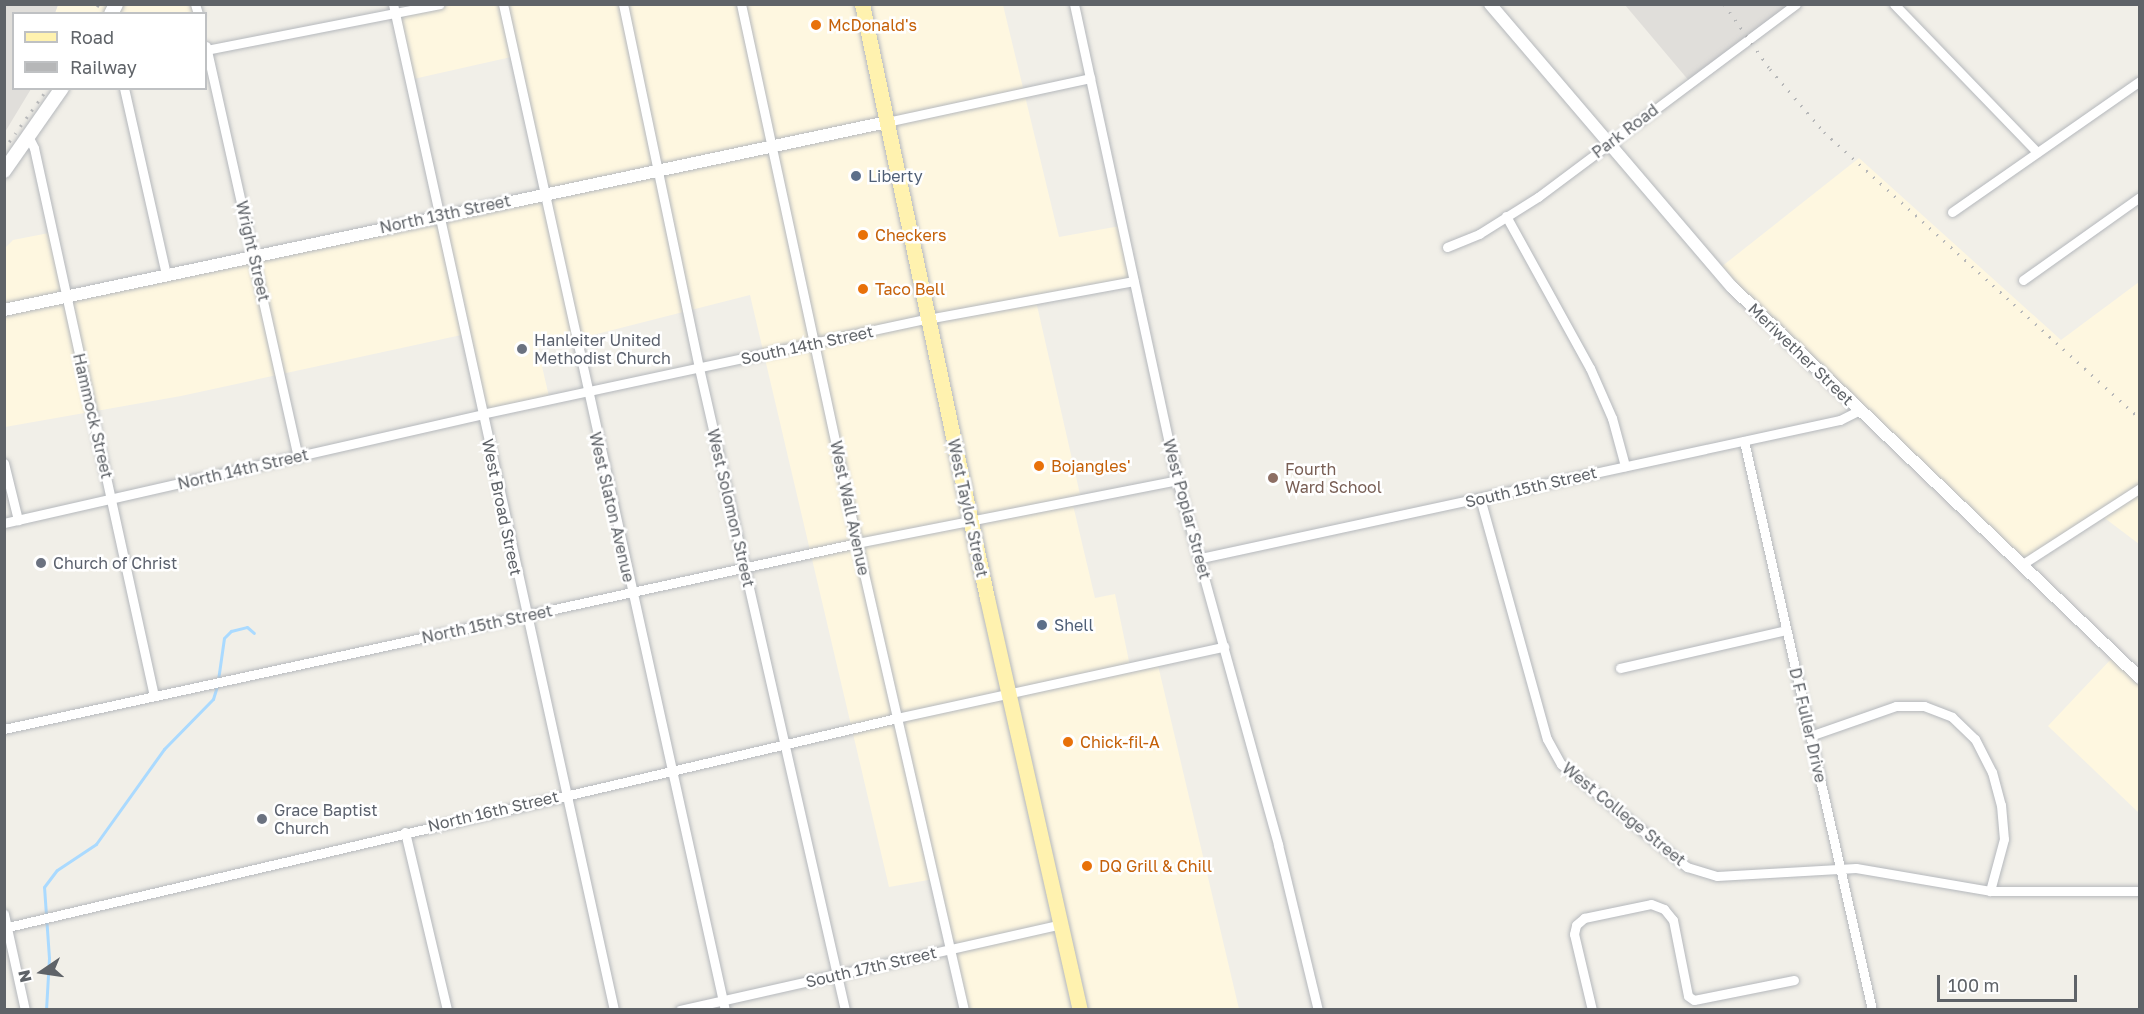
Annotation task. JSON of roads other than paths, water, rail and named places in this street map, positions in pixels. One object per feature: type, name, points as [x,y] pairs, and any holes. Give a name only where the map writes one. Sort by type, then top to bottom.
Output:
[{"type":"main road","name":"West Taylor Street","points":[[862,4],[927,320],[1080,1010]]},
{"type":"main road","points":[[4,171],[61,90]]},
{"type":"street","points":[[207,49],[394,8],[440,4]]},
{"type":"street","name":"West Slaton Avenue","points":[[503,4],[542,194],[724,1005]]},
{"type":"street","name":"West Solomon Street","points":[[623,4],[699,368],[845,1010]]},
{"type":"street","name":"West Wall Avenue","points":[[741,4],[857,543],[964,1010]]},
{"type":"street","name":"West Poplar Street","points":[[1074,4],[1177,480],[1201,558],[1318,1010]]},
{"type":"street","name":"Meriwether Street","points":[[1490,4],[1732,287],[1858,411],[2139,678]]},
{"type":"street","name":"Park Road","points":[[1447,247],[1479,234],[1506,216],[1796,4]]},
{"type":"street","points":[[1894,4],[2037,152]]},
{"type":"street","name":"West Broad Street","points":[[394,8],[437,215],[614,1010]]},
{"type":"street","name":"Wright Street","points":[[207,53],[298,457]]},
{"type":"street","points":[[887,122],[1090,78]]},
{"type":"street","points":[[1952,212],[2139,81]]},
{"type":"street","points":[[124,90],[166,275]]},
{"type":"street","name":"North 13th Street","points":[[4,310],[437,215],[887,122]]},
{"type":"street","name":"Hammock Street","points":[[28,136],[34,148],[154,696]]},
{"type":"street","points":[[2023,280],[2139,196]]},
{"type":"street","points":[[1506,216],[1590,368],[1612,417],[1625,466]]},
{"type":"street","name":"South 14th Street","points":[[482,414],[927,320],[1134,281]]},
{"type":"street","name":"South 15th Street","points":[[1201,558],[1840,420],[1858,411]]},
{"type":"street","name":"North 14th Street","points":[[4,523],[482,414]]},
{"type":"street","name":"D F Fuller Drive","points":[[1744,441],[1872,1010]]},
{"type":"street","points":[[4,463],[18,520]]},
{"type":"street","points":[[971,522],[1177,480]]},
{"type":"street","points":[[2021,565],[2139,488]]},
{"type":"street","name":"West College Street","points":[[1480,498],[1547,739],[1561,764],[1687,867],[1717,876],[1840,867],[1990,891],[2139,891]]},
{"type":"street","name":"North 15th Street","points":[[4,729],[857,543],[971,522]]},
{"type":"street","points":[[1620,668],[1786,630]]},
{"type":"street","name":"North 16th Street","points":[[8,927],[670,770],[1008,693],[1224,647]]},
{"type":"street","points":[[1810,736],[1896,706],[1924,706],[1952,717],[1976,739],[2001,805],[2004,839],[1990,891]]},
{"type":"street","points":[[405,832],[447,1010]]},
{"type":"street","points":[[1593,1010],[1575,934],[1576,925],[1584,918],[1651,904],[1664,909],[1673,920],[1688,996],[1694,1000],[1794,980]]},
{"type":"street","points":[[4,914],[8,927],[8,949],[25,1010]]},
{"type":"street","name":"South 17th Street","points":[[681,1010],[724,1005],[837,975],[1061,924]]},
{"type":"waterway","points":[[218,680],[224,638],[231,631],[247,627],[254,633]]},
{"type":"waterway","points":[[46,1010],[49,958],[44,887],[57,870],[96,844],[164,749],[213,699],[217,686]]},
{"type":"railway","points":[[93,12],[99,4]]},
{"type":"railway","points":[[1724,4],[1770,69],[1824,132],[2140,419]]},
{"type":"railway","points":[[4,149],[47,90]]},
{"type":"place","name":"McDonald's","points":[[816,25]]},
{"type":"place","name":"Liberty","points":[[856,176]]},
{"type":"place","name":"Checkers","points":[[863,235]]},
{"type":"place","name":"Taco Bell","points":[[863,289]]},
{"type":"place","name":"Hanleiter United Methodist Church","points":[[522,349]]},
{"type":"place","name":"Bojangles'","points":[[1039,466]]},
{"type":"place","name":"Fourth Ward School","points":[[1273,478]]},
{"type":"place","name":"Church of Christ","points":[[41,563]]},
{"type":"place","name":"Shell","points":[[1042,625]]},
{"type":"place","name":"Chick-fil-A","points":[[1068,742]]},
{"type":"place","name":"Grace Baptist Church","points":[[262,819]]},
{"type":"place","name":"DQ Grill & Chill","points":[[1087,866]]}]
